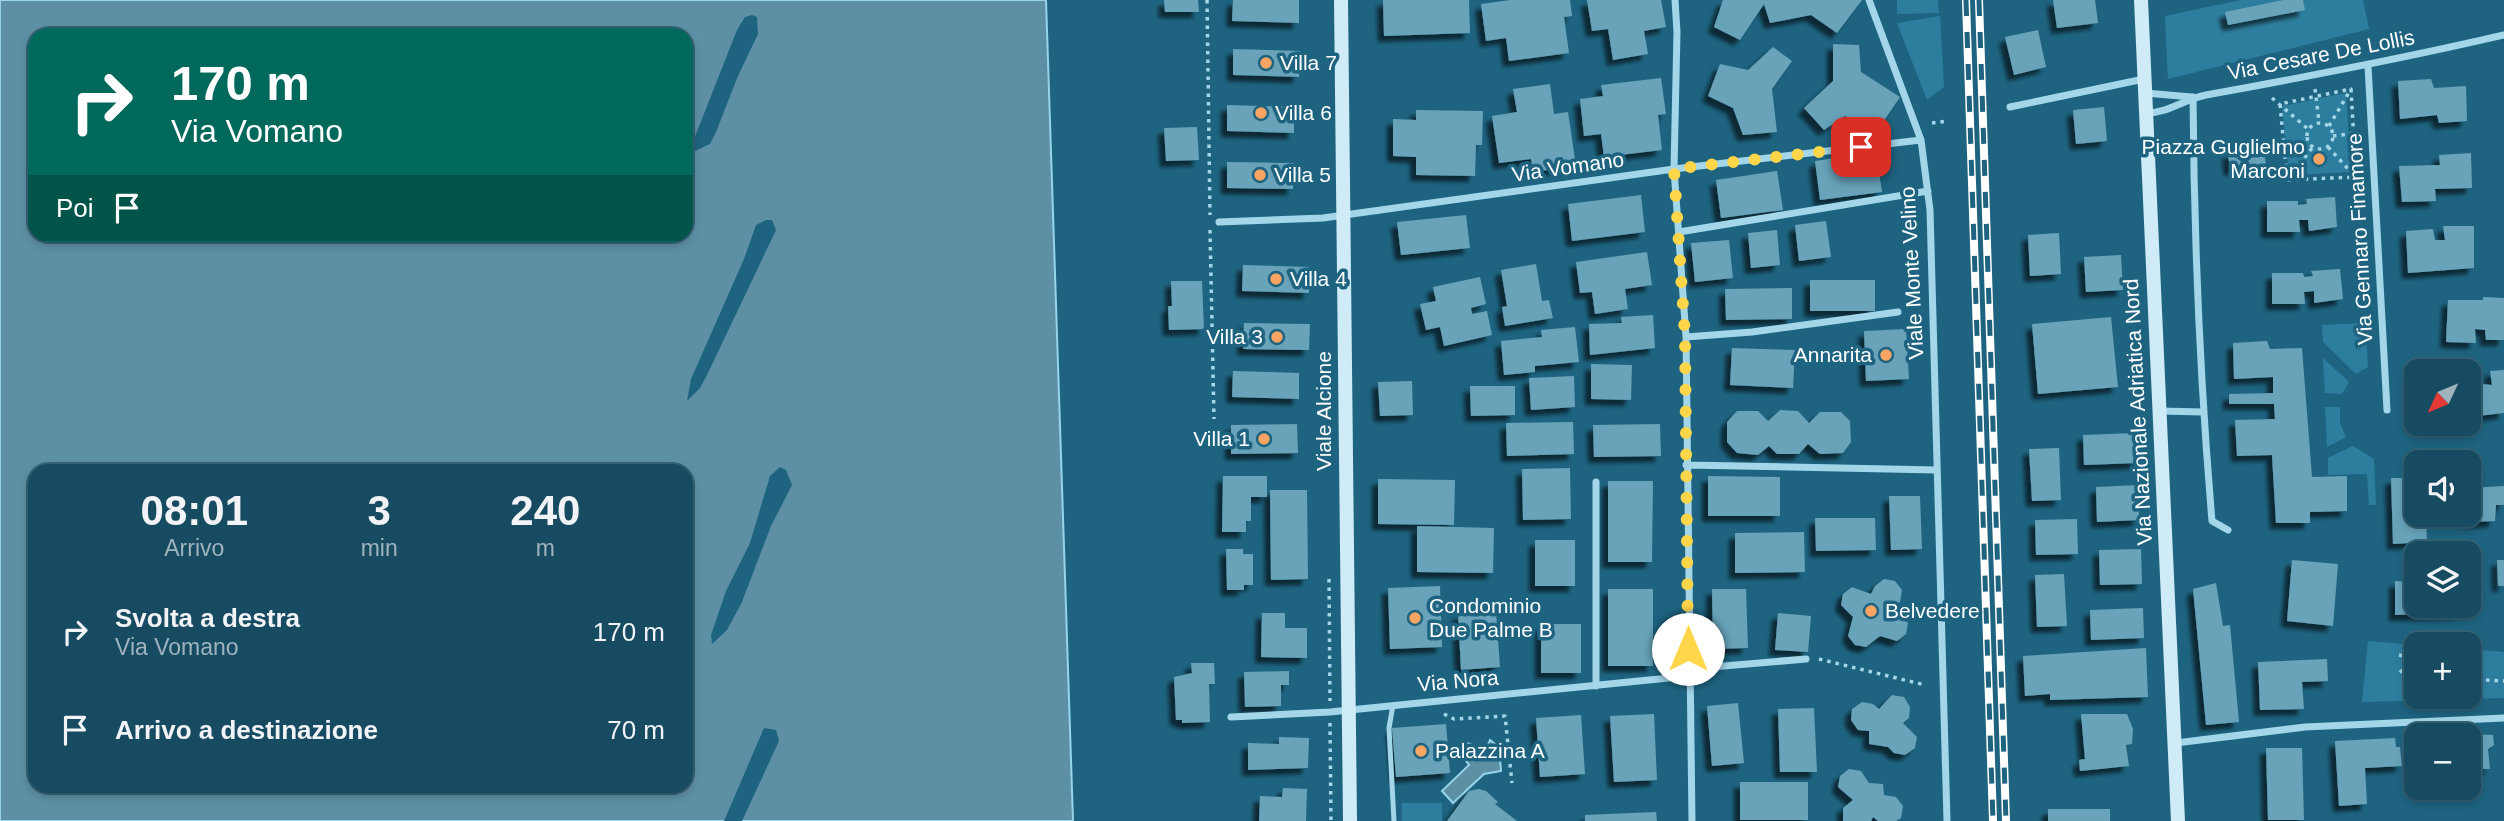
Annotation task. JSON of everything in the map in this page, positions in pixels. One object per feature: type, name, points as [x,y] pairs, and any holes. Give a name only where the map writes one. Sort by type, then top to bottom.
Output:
[{"type":"street","name":"Viale Alcione","points":[[1341,0],[1350,821]]},
{"type":"street","points":[[1675,0],[1674,169],[1685,337],[1692,821]]},
{"type":"street","name":"Viale Monte Velino","points":[[1869,0],[1921,140],[1928,191],[1947,821]]},
{"type":"street","name":"Via Nazionale Adriatica Nord","points":[[2141,0],[2178,821]]},
{"type":"street","name":"Via Cesare De Lollis","points":[[2147,113],[2164,113],[2193,97],[2368,66],[2504,35]]},
{"type":"street","name":"Via Gennaro Finamore","points":[[2368,66],[2387,410]]},
{"type":"street","points":[[2010,107],[2145,86],[2193,97],[2203,412],[2213,521],[2228,530]]},
{"type":"street","name":"Via Vomano","points":[[1219,222],[1344,216],[1674,169],[1921,140]]},
{"type":"street","points":[[1679,232],[1928,191]]},
{"type":"street","points":[[1685,337],[1752,332],[1898,312]]},
{"type":"street","points":[[2160,411],[2203,412]]},
{"type":"street","points":[[1686,465],[1937,470]]},
{"type":"street","points":[[1596,482],[1596,686]]},
{"type":"street","name":"Via Nora","points":[[1231,717],[1330,712],[1348,708],[1596,686],[1805,659]]},
{"type":"street","points":[[2176,743],[2305,727],[2504,718]]},
{"type":"lane","points":[[1393,705],[1389,728],[1394,821]]},
{"type":"path","points":[[1207,0],[1214,419]]},
{"type":"path","points":[[2315,89],[2319,122]]},
{"type":"path","points":[[2280,104],[2351,89]]},
{"type":"path","points":[[2329,126],[2351,89]]},
{"type":"path","points":[[2351,89],[2356,177]]},
{"type":"path","points":[[2272,98],[2308,130]]},
{"type":"path","points":[[2280,104],[2287,180]]},
{"type":"path","points":[[1933,124],[1948,121]]},
{"type":"path","points":[[2319,122],[2329,126],[2333,136],[2328,147]]},
{"type":"path","points":[[2313,148],[2307,141],[2308,130],[2319,122]]},
{"type":"path","points":[[2333,136],[2353,134]]},
{"type":"path","points":[[2287,180],[2313,148],[2328,147]]},
{"type":"path","points":[[2328,147],[2362,184]]},
{"type":"path","points":[[2287,180],[2356,177]]},
{"type":"path","points":[[2399,655],[2404,656]]},
{"type":"path","points":[[1805,659],[1854,666],[1925,685]]},
{"type":"path","points":[[2400,670],[2404,674]]},
{"type":"path","points":[[2481,679],[2504,681]]},
{"type":"path","points":[[1431,715],[1444,714],[1454,719],[1505,716],[1512,783]]},
{"type":"shaded area","points":[[0,0],[1046,0],[1073,821],[0,821]]},
{"type":"shaded area","points":[[1897,0],[1938,0],[1939,13],[1897,14]]},
{"type":"shaded area","points":[[2241,0],[2363,0],[2369,29],[2168,79],[2165,16]]},
{"type":"shaded area","points":[[1940,16],[1944,87],[1927,100],[1897,23]]},
{"type":"shaded area","points":[[2346,93],[2351,172],[2289,175],[2282,106]]},
{"type":"shaded area","points":[[2365,323],[2368,367],[2356,374],[2323,342],[2322,325]]},
{"type":"shaded area","points":[[2323,358],[2349,382],[2342,394],[2325,393]]},
{"type":"shaded area","points":[[2325,407],[2340,407],[2340,423],[2346,437],[2327,447]]},
{"type":"shaded area","points":[[2353,446],[2374,459],[2376,505],[2369,505],[2367,474],[2328,475],[2328,458]]},
{"type":"shaded area","points":[[2368,641],[2404,644],[2404,701],[2362,702]]},
{"type":"shaded area","points":[[2481,650],[2504,652],[2504,698],[2481,699]]},
{"type":"shaded area","points":[[1490,740],[1499,747],[1501,771],[1484,774],[1453,803],[1442,791],[1469,765],[1459,751],[1464,742],[1473,745],[1479,758],[1484,754]]},
{"type":"shaded area","points":[[1402,803],[1442,803],[1442,821],[1402,821]]},
{"type":"pier","points":[[745,17],[757,17],[758,34],[710,144],[695,151],[694,139],[737,30]]},
{"type":"pier","points":[[772,220],[776,230],[707,375],[700,388],[687,401],[691,379],[744,259],[756,225]]},
{"type":"pier","points":[[780,467],[786,470],[792,485],[771,526],[742,602],[727,630],[712,644],[711,635],[726,591],[750,543],[770,476]]},
{"type":"pier","points":[[764,728],[776,730],[779,741],[742,821],[724,821]]},
{"type":"building","points":[[1164,0],[1198,0],[1199,12],[1165,12]]},
{"type":"building","points":[[1233,0],[1299,0],[1299,23],[1232,21]]},
{"type":"building","points":[[1383,0],[1469,0],[1470,33],[1384,36]]},
{"type":"building","points":[[1510,0],[1570,0],[1572,16],[1564,17],[1569,53],[1509,61],[1506,38],[1486,41],[1481,4]]},
{"type":"building","points":[[1587,0],[1661,0],[1666,27],[1644,31],[1648,54],[1613,60],[1608,29],[1592,31]]},
{"type":"building","points":[[1723,0],[1862,0],[1837,33],[1811,15],[1770,23],[1764,4],[1740,40],[1714,27]]},
{"type":"building","points":[[2053,0],[2095,0],[2098,23],[2057,28]]},
{"type":"building","points":[[2283,0],[2303,0],[2305,10],[2228,25],[2225,12]]},
{"type":"building","points":[[2038,30],[2046,67],[2014,75],[2005,37]]},
{"type":"building","points":[[1833,44],[1859,45],[1861,72],[1900,97],[1877,131],[1845,116],[1824,130],[1804,108],[1833,81]]},
{"type":"building","points":[[1773,47],[1792,61],[1772,89],[1777,132],[1743,135],[1733,108],[1708,96],[1720,64],[1748,70]]},
{"type":"building","name":"Villa 7","points":[[1233,49],[1300,51],[1299,77],[1233,75]]},
{"type":"building","points":[[1661,78],[1666,114],[1658,115],[1662,150],[1604,157],[1601,134],[1584,136],[1580,99],[1603,96],[1601,85]]},
{"type":"building","points":[[2431,79],[2434,88],[2466,86],[2467,121],[2439,123],[2437,115],[2400,119],[2398,81]]},
{"type":"building","points":[[1550,84],[1554,114],[1568,112],[1576,166],[1533,172],[1531,159],[1499,163],[1492,116],[1517,112],[1513,89]]},
{"type":"building","name":"Villa 6","points":[[1227,105],[1294,107],[1294,133],[1227,131]]},
{"type":"building","points":[[2104,107],[2107,141],[2076,144],[2073,110]]},
{"type":"building","points":[[1416,110],[1483,111],[1482,145],[1476,145],[1475,176],[1416,175],[1416,157],[1393,156],[1393,119],[1416,120]]},
{"type":"building","points":[[1197,127],[1199,160],[1166,161],[1164,128]]},
{"type":"building","points":[[2264,149],[2266,166],[2230,170],[2228,153]]},
{"type":"building","points":[[1876,152],[1882,192],[1820,200],[1815,161]]},
{"type":"building","points":[[2471,153],[2472,188],[2435,189],[2436,201],[2402,202],[2399,166],[2440,165],[2439,155]]},
{"type":"building","name":"Villa 5","points":[[1227,162],[1294,163],[1293,189],[1227,188]]},
{"type":"building","points":[[1777,171],[1783,210],[1721,218],[1716,180]]},
{"type":"building","points":[[1641,195],[1645,232],[1572,241],[1568,204]]},
{"type":"building","points":[[2335,197],[2337,227],[2309,231],[2308,220],[2299,220],[2300,232],[2267,232],[2267,201],[2298,201],[2298,205],[2307,204],[2306,199]]},
{"type":"building","points":[[1466,215],[1470,248],[1401,255],[1397,222]]},
{"type":"building","points":[[1826,221],[1831,257],[1799,261],[1795,225]]},
{"type":"building","points":[[2443,226],[2474,226],[2474,268],[2408,273],[2406,231],[2433,229],[2435,240],[2445,240]]},
{"type":"building","points":[[1777,230],[1780,265],[1751,268],[1748,233]]},
{"type":"building","points":[[2059,233],[2061,274],[2030,276],[2028,235]]},
{"type":"building","points":[[1729,240],[1733,278],[1695,282],[1691,243]]},
{"type":"building","points":[[1647,252],[1652,285],[1625,289],[1628,309],[1595,314],[1592,292],[1580,293],[1576,262]]},
{"type":"building","points":[[2121,255],[2123,290],[2086,292],[2084,257]]},
{"type":"building","points":[[1536,264],[1542,301],[1549,300],[1553,318],[1505,326],[1502,307],[1507,306],[1501,270]]},
{"type":"building","name":"Villa 4","points":[[1243,265],[1309,267],[1309,293],[1242,291]]},
{"type":"building","points":[[2340,269],[2343,299],[2314,303],[2314,291],[2304,292],[2305,304],[2272,304],[2272,273],[2303,273],[2304,277],[2313,276],[2311,271]]},
{"type":"building","points":[[1480,277],[1486,304],[1471,308],[1472,314],[1487,311],[1492,335],[1444,346],[1440,327],[1426,330],[1420,304],[1436,301],[1433,287]]},
{"type":"building","points":[[1810,280],[1875,280],[1875,311],[1810,311]]},
{"type":"building","points":[[1171,281],[1202,281],[1204,329],[1169,330]]},
{"type":"building","points":[[1792,288],[1792,319],[1726,320],[1725,289]]},
{"type":"building","points":[[2483,297],[2504,298],[2504,340],[2486,340],[2485,330],[2475,329],[2476,343],[2446,342],[2448,300],[2483,300]]},
{"type":"building","points":[[1653,315],[1655,348],[1590,355],[1589,324],[1622,323],[1621,317]]},
{"type":"building","points":[[2111,317],[2118,387],[2038,394],[2032,324]]},
{"type":"building","name":"Villa 3","points":[[1244,323],[1310,324],[1309,350],[1243,349]]},
{"type":"building","points":[[1575,327],[1579,362],[1535,366],[1535,372],[1504,375],[1501,341],[1542,337],[1541,330]]},
{"type":"building","name":"Annarita","points":[[1906,329],[1909,379],[1866,381],[1864,331]]},
{"type":"building","points":[[2267,341],[2270,349],[2302,348],[2312,477],[2347,476],[2347,511],[2310,512],[2310,523],[2276,523],[2272,455],[2237,456],[2235,420],[2275,419],[2274,404],[2229,404],[2229,394],[2273,393],[2273,377],[2234,379],[2233,343]]},
{"type":"building","points":[[1732,348],[1795,350],[1793,388],[1730,385]]},
{"type":"building","points":[[1591,364],[1632,365],[1631,400],[1591,399]]},
{"type":"building","points":[[2504,370],[2504,413],[2482,416],[2482,384],[2492,385],[2490,371]]},
{"type":"building","points":[[1233,371],[1299,373],[1299,399],[1232,397]]},
{"type":"building","points":[[1574,376],[1575,407],[1531,410],[1529,378]]},
{"type":"building","points":[[1412,381],[1413,415],[1380,416],[1378,382]]},
{"type":"building","points":[[1470,386],[1515,386],[1515,415],[1471,416]]},
{"type":"building","points":[[1780,410],[1798,411],[1809,423],[1820,412],[1841,412],[1850,421],[1851,442],[1843,453],[1820,454],[1808,444],[1799,454],[1777,454],[1769,446],[1758,455],[1737,453],[1727,442],[1727,422],[1737,411],[1758,411],[1768,421]]},
{"type":"building","points":[[1573,422],[1574,454],[1507,456],[1506,423]]},
{"type":"building","name":"Villa 1","points":[[1297,424],[1298,453],[1231,454],[1231,425]]},
{"type":"building","points":[[1660,424],[1661,456],[1594,457],[1593,425]]},
{"type":"building","points":[[2135,433],[2137,463],[2084,465],[2083,435]]},
{"type":"building","points":[[2059,448],[2061,500],[2032,501],[2029,449]]},
{"type":"building","points":[[1570,468],[1571,519],[1523,520],[1522,469]]},
{"type":"building","points":[[1223,476],[1267,476],[1267,497],[1251,497],[1251,521],[1246,521],[1246,532],[1222,532]]},
{"type":"building","points":[[1708,476],[1780,477],[1780,516],[1708,516]]},
{"type":"building","points":[[2391,478],[2404,478],[2404,527],[2426,527],[2427,541],[2393,544]]},
{"type":"building","points":[[1378,479],[1455,480],[1454,525],[1378,524]]},
{"type":"building","points":[[1608,481],[1653,481],[1652,562],[1608,562]]},
{"type":"building","points":[[2138,485],[2139,520],[2097,522],[2096,487]]},
{"type":"building","points":[[2504,486],[2504,505],[2496,505],[2495,521],[2481,522],[2481,487]]},
{"type":"building","points":[[1270,490],[1307,490],[1308,579],[1271,580]]},
{"type":"building","points":[[1889,496],[1920,496],[1922,549],[1891,550]]},
{"type":"building","points":[[1815,518],[1875,518],[1876,550],[1816,551]]},
{"type":"building","points":[[2077,519],[2078,554],[2036,555],[2035,520]]},
{"type":"building","points":[[1417,526],[1494,528],[1493,573],[1417,572]]},
{"type":"building","points":[[1804,532],[1805,572],[1735,573],[1735,533]]},
{"type":"building","points":[[1535,540],[1575,540],[1575,586],[1535,586]]},
{"type":"building","points":[[1226,549],[1243,549],[1243,554],[1253,554],[1253,585],[1244,585],[1244,590],[1227,590]]},
{"type":"building","points":[[2141,549],[2142,584],[2100,585],[2099,550]]},
{"type":"building","points":[[2292,560],[2338,564],[2333,626],[2287,621]]},
{"type":"building","points":[[2497,560],[2504,560],[2504,586],[2498,586]]},
{"type":"building","points":[[2064,574],[2067,626],[2037,627],[2035,575]]},
{"type":"building","name":"Belvedere","points":[[1884,579],[1895,581],[1902,590],[1900,602],[1893,608],[1908,623],[1906,634],[1897,641],[1880,636],[1866,647],[1855,645],[1848,636],[1853,617],[1841,605],[1843,594],[1852,587],[1871,594],[1875,586]]},
{"type":"building","points":[[2395,581],[2404,581],[2404,615],[2395,615]]},
{"type":"building","points":[[2216,583],[2223,626],[2230,625],[2239,722],[2206,725],[2193,589]]},
{"type":"building","name":"Condominio Due Palme B","points":[[1440,586],[1442,647],[1390,649],[1388,588]]},
{"type":"building","points":[[1608,589],[1653,589],[1653,666],[1608,666]]},
{"type":"building","points":[[1712,589],[1746,589],[1748,648],[1713,649]]},
{"type":"building","points":[[2143,608],[2144,638],[2091,640],[2090,610]]},
{"type":"building","points":[[1496,612],[1500,667],[1461,670],[1458,614]]},
{"type":"building","points":[[1262,613],[1285,613],[1285,628],[1307,628],[1307,658],[1261,657]]},
{"type":"building","points":[[1778,613],[1811,616],[1808,652],[1775,650]]},
{"type":"building","points":[[1541,624],[1581,624],[1581,673],[1541,673]]},
{"type":"building","points":[[2146,648],[2148,697],[2050,700],[2050,694],[2025,696],[2023,656]]},
{"type":"building","points":[[2327,659],[2328,681],[2302,682],[2304,709],[2260,710],[2258,662]]},
{"type":"building","points":[[1191,663],[1214,663],[1215,684],[1209,684],[1210,722],[1182,723],[1182,720],[1176,720],[1174,677],[1192,673]]},
{"type":"building","points":[[1289,671],[1289,685],[1281,685],[1281,706],[1245,707],[1244,672]]},
{"type":"building","points":[[1892,695],[1904,697],[1910,707],[1909,718],[1903,723],[1917,737],[1915,748],[1905,755],[1894,753],[1888,747],[1869,744],[1869,731],[1858,730],[1851,720],[1852,709],[1862,702],[1873,704],[1879,709]]},
{"type":"building","points":[[1738,703],[1744,763],[1712,766],[1707,706]]},
{"type":"building","points":[[1814,708],[1817,772],[1780,772],[1778,709]]},
{"type":"building","points":[[1654,714],[1657,780],[1614,782],[1610,716]]},
{"type":"building","points":[[2081,714],[2127,714],[2133,729],[2132,744],[2126,745],[2129,766],[2080,771],[2079,760],[2085,759]]},
{"type":"building","points":[[1581,715],[1585,774],[1540,777],[1536,718]]},
{"type":"building","name":"Palazzina A","points":[[1446,724],[1450,773],[1396,777],[1392,728]]},
{"type":"building","points":[[2481,734],[2493,735],[2494,745],[2488,749],[2490,769],[2481,769]]},
{"type":"building","points":[[1279,737],[1309,738],[1308,768],[1248,770],[1248,743],[1279,744]]},
{"type":"building","points":[[2395,738],[2396,747],[2400,747],[2402,766],[2365,768],[2367,804],[2339,806],[2335,741]]},
{"type":"building","points":[[2266,748],[2302,748],[2304,820],[2268,820]]},
{"type":"building","points":[[1849,769],[1861,771],[1869,783],[1883,784],[1884,795],[1896,797],[1903,806],[1901,818],[1896,821],[1878,821],[1873,817],[1871,821],[1843,821],[1843,808],[1853,800],[1838,787],[1840,776]]},
{"type":"building","points":[[1740,782],[1808,782],[1808,820],[1740,820]]},
{"type":"building","points":[[1283,788],[1307,789],[1306,821],[1259,821],[1260,796],[1282,797]]},
{"type":"building","points":[[1469,791],[1486,791],[1498,802],[1495,804],[1517,821],[1447,821]]},
{"type":"building","points":[[2048,809],[2110,809],[2110,821],[2048,821]]},
{"type":"building","points":[[1656,812],[1657,821],[1585,821],[1585,815]]},
{"type":"railway","points":[[1966,0],[1993,821]]},
{"type":"railway","points":[[1979,0],[2006,821]]},
{"type":"place","name":"Villa 7","points":[[1266,63]]},
{"type":"place","name":"Villa 6","points":[[1261,113]]},
{"type":"place","name":"Piazza Guglielmo Marconi","points":[[2319,159]]},
{"type":"place","name":"Villa 5","points":[[1260,175]]},
{"type":"place","name":"Villa 4","points":[[1276,279]]},
{"type":"place","name":"Villa 3","points":[[1277,337]]},
{"type":"place","name":"Annarita","points":[[1886,355]]},
{"type":"place","name":"Villa 1","points":[[1264,439]]},
{"type":"place","name":"Belvedere","points":[[1871,611]]},
{"type":"place","name":"Condominio Due Palme B","points":[[1415,618]]},
{"type":"place","name":"Palazzina A","points":[[1421,751]]},
{"type":"route","points":[[1688,649],[1685,337],[1674,169],[1861,147]]}]
